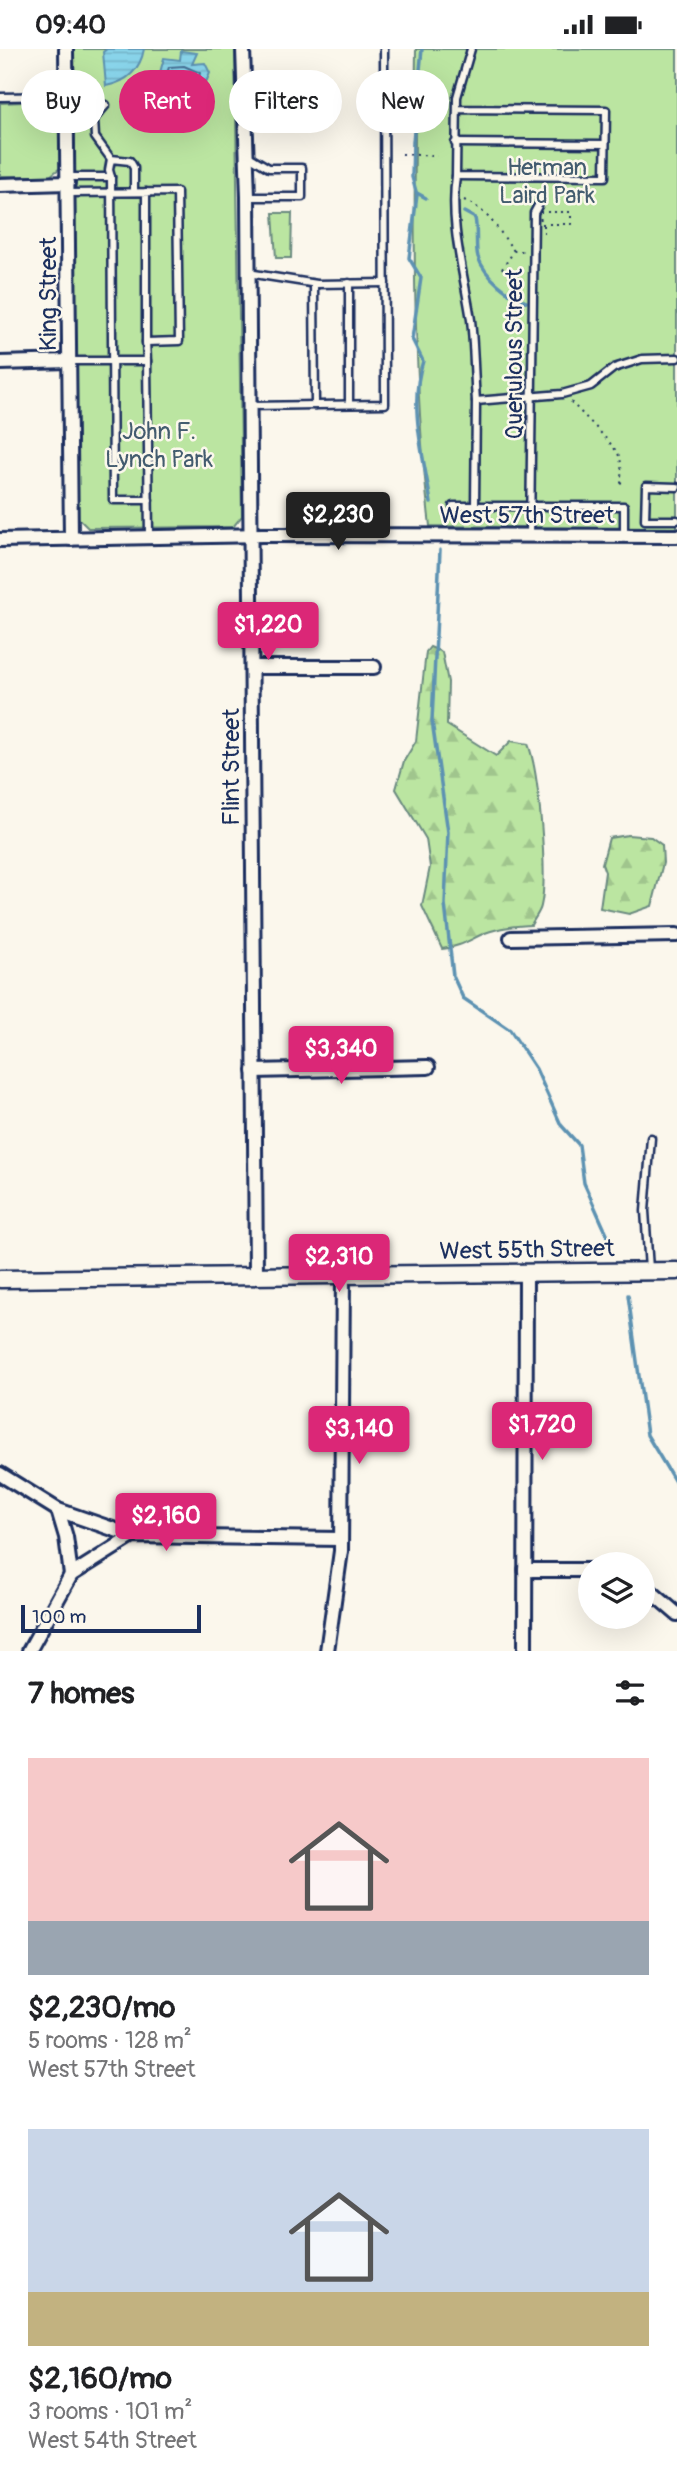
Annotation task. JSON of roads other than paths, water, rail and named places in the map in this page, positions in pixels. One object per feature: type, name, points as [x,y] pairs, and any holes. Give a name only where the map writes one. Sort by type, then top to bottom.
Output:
[{"type":"street","name":"King Street","points":[[66,49],[66,70]]},
{"type":"street","name":"Flint Street","points":[[243,49],[244,70]]},
{"type":"street","name":"King Street","points":[[67,133],[71,539]]},
{"type":"street","name":"Flint Street","points":[[246,133],[256,1275]]},
{"type":"street","points":[[0,185],[68,185]]},
{"type":"street","points":[[0,363],[69,362]]},
{"type":"street","name":"West 57th Street","points":[[0,540],[251,538],[264,535],[677,536]]},
{"type":"street","points":[[252,667],[374,667]]},
{"type":"street","points":[[511,938],[677,935]]},
{"type":"street","points":[[254,1071],[428,1067]]},
{"type":"street","name":"West 55th Street","points":[[0,1279],[677,1271]]},
{"type":"street","points":[[525,1651],[526,1272]]},
{"type":"street","points":[[327,1651],[337,1593],[341,1539],[343,1276]]},
{"type":"street","points":[[0,1474],[58,1510],[133,1536],[341,1539]]},
{"type":"street","points":[[58,1510],[66,1537],[71,1575]]},
{"type":"street","points":[[29,1651],[71,1575],[133,1536]]},
{"type":"street","points":[[525,1570],[578,1570]]},
{"type":"street","points":[[655,1595],[677,1614]]},
{"type":"lane","points":[[250,406],[385,404],[384,49]]},
{"type":"lane","points":[[471,49],[457,97],[455,200],[458,249],[471,322],[476,401],[475,506]]},
{"type":"lane","points":[[0,97],[21,97]]},
{"type":"lane","points":[[106,106],[94,119],[95,137],[111,159],[130,161],[134,168],[134,192]]},
{"type":"lane","points":[[456,176],[605,177],[606,110],[457,109]]},
{"type":"lane","points":[[455,143],[605,144]]},
{"type":"lane","points":[[247,155],[269,168],[302,168],[302,197],[248,197]]},
{"type":"lane","points":[[111,159],[108,170],[111,177],[113,500],[149,500]]},
{"type":"lane","points":[[68,185],[111,177]]},
{"type":"lane","points":[[68,185],[111,193],[177,191],[179,341],[146,342]]},
{"type":"lane","points":[[146,192],[149,538]]},
{"type":"lane","name":"Querulous Street","points":[[530,536],[529,486],[533,474],[534,213],[540,202]]},
{"type":"lane","points":[[248,273],[313,283],[384,283]]},
{"type":"lane","points":[[313,283],[315,405]]},
{"type":"lane","points":[[349,283],[349,404]]},
{"type":"lane","points":[[476,401],[565,393],[591,386],[614,368],[642,359],[677,359]]},
{"type":"lane","points":[[69,362],[146,361]]},
{"type":"lane","points":[[677,487],[646,486],[645,520],[677,520]]},
{"type":"lane","points":[[453,506],[624,506],[624,536]]},
{"type":"lane","points":[[649,1271],[645,1211],[651,1138]]},
{"type":"water","points":[[107,49],[144,49],[135,70],[119,70],[119,82],[106,86],[103,52]]},
{"type":"water","points":[[181,51],[197,53],[192,64],[205,63],[208,70],[161,70],[164,58],[180,60]]},
{"type":"waterway","points":[[422,49],[413,142],[412,177],[417,195],[409,258],[421,278],[412,339],[423,361],[417,414],[431,503]]},
{"type":"waterway","points":[[417,193],[426,198]]},
{"type":"waterway","points":[[464,212],[475,218],[477,253],[481,264],[505,290],[526,302]]},
{"type":"waterway","points":[[440,550],[432,721],[448,832],[445,904],[453,976],[463,998],[510,1030],[536,1069],[561,1125],[579,1145],[584,1183],[609,1239]]},
{"type":"waterway","points":[[628,1295],[647,1435],[677,1485]]},
{"type":"park label","name":"Herman Laird Park","points":[[547,181]]},
{"type":"park label","name":"John F. Lynch Park","points":[[159,445]]}]
